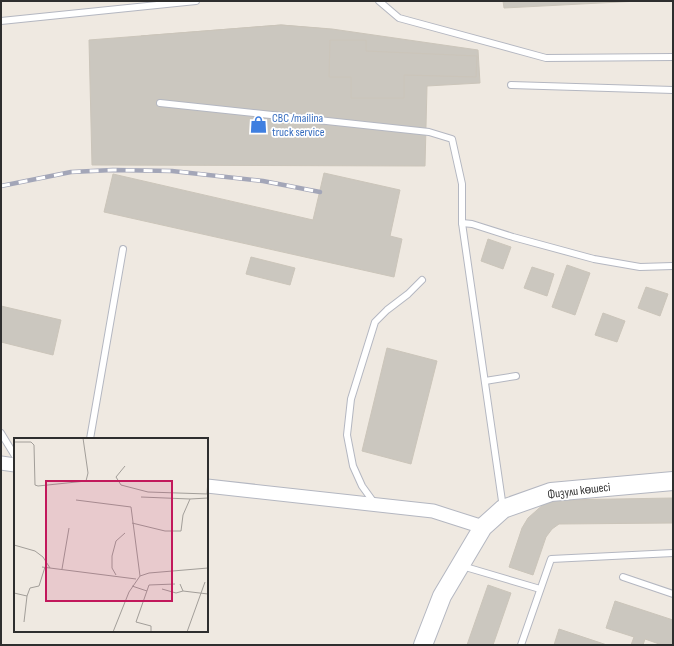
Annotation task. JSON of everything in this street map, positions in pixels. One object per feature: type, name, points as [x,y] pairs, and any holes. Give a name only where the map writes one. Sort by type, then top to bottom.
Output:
[{"type":"street","points":[[1,463],[14,465]]},
{"type":"street","name":"Физули көшесі","points":[[423,645],[442,596],[460,565],[483,527],[503,510],[551,492],[673,481]]},
{"type":"street","points":[[208,486],[433,511],[483,527]]},
{"type":"lane","points":[[1,21],[196,1]]},
{"type":"lane","points":[[379,1],[399,18],[546,58],[673,57]]},
{"type":"lane","points":[[511,85],[673,90]]},
{"type":"lane","points":[[160,102],[429,132],[452,138],[462,184],[462,223],[503,510]]},
{"type":"lane","points":[[462,223],[472,224],[594,259],[640,267],[673,266]]},
{"type":"lane","points":[[90,438],[123,249]]},
{"type":"lane","points":[[376,505],[362,486],[353,466],[347,435],[351,399],[375,322],[422,280]]},
{"type":"lane","points":[[485,381],[516,376]]},
{"type":"lane","points":[[1,433],[14,454]]},
{"type":"lane","points":[[520,645],[551,559],[673,553]]},
{"type":"lane","points":[[460,565],[540,589]]},
{"type":"lane","points":[[623,578],[673,594]]},
{"type":"building","points":[[503,1],[639,1],[504,8]]},
{"type":"building","points":[[281,25],[327,29],[329,79],[288,85],[283,61],[147,77],[141,36]]},
{"type":"building","name":"CBC /mailina truck service","points":[[281,25],[332,29],[478,50],[480,83],[427,86],[425,166],[92,165],[89,40]]},
{"type":"building","points":[[330,40],[366,40],[366,51],[477,56],[476,77],[404,75],[404,98],[351,98],[351,77],[329,77]]},
{"type":"building","points":[[324,173],[400,190],[390,236],[402,239],[394,277],[104,212],[113,174],[313,220]]},
{"type":"building","points":[[488,239],[511,247],[503,269],[481,261]]},
{"type":"building","points":[[251,257],[295,268],[290,285],[246,274]]},
{"type":"building","points":[[567,265],[590,273],[575,315],[552,307]]},
{"type":"building","points":[[532,267],[554,274],[547,296],[524,288]]},
{"type":"building","points":[[646,287],[668,294],[660,316],[638,308]]},
{"type":"building","points":[[1,306],[61,320],[53,355],[1,342]]},
{"type":"building","points":[[603,313],[625,321],[617,342],[595,335]]},
{"type":"building","points":[[387,348],[437,361],[411,464],[362,451]]},
{"type":"building","points":[[673,498],[673,523],[559,524],[552,529],[546,537],[533,575],[509,567],[522,528],[528,518],[545,503],[558,500]]},
{"type":"building","points":[[488,585],[511,593],[493,645],[467,645]]},
{"type":"building","points":[[615,601],[673,620],[673,645],[662,645],[645,639],[643,645],[631,645],[634,637],[606,628]]},
{"type":"building","points":[[559,629],[607,645],[554,645]]},
{"type":"railway","points":[[1,186],[71,172],[113,170],[172,171],[263,181],[320,192]]},
{"type":"place","name":"CBC /mailina truck service","points":[[259,125]]}]
